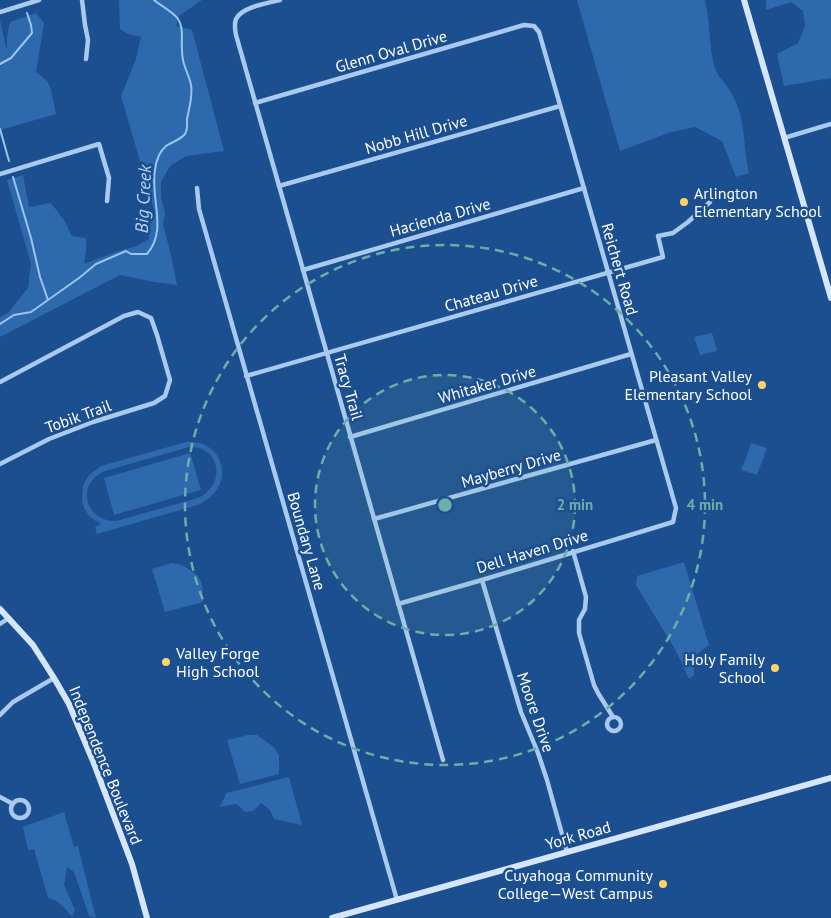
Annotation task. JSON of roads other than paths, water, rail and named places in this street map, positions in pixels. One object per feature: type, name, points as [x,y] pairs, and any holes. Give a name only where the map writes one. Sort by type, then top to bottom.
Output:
[{"type":"main road","points":[[744,0],[831,298]]},
{"type":"main road","name":"Independence Boulevard","points":[[0,609],[33,645],[69,704],[132,864],[147,918]]},
{"type":"main road","name":"York Road","points":[[332,918],[831,778]]},
{"type":"street","points":[[0,12],[39,0]]},
{"type":"street","points":[[82,0],[84,25],[88,40],[86,59]]},
{"type":"street","name":"Tracy Trail","points":[[280,0],[245,10],[236,20],[236,35],[443,760]]},
{"type":"street","name":"Glenn Oval Drive","points":[[255,103],[524,25],[534,26]]},
{"type":"street","name":"Reichert Road","points":[[534,26],[539,32],[676,508],[673,522]]},
{"type":"street","name":"Nobb Hill Drive","points":[[279,186],[560,106]]},
{"type":"street","points":[[784,138],[831,124]]},
{"type":"street","points":[[0,174],[99,144],[109,178],[107,201]]},
{"type":"street","name":"Boundary Lane","points":[[197,188],[199,209],[397,900]]},
{"type":"street","name":"Hacienda Drive","points":[[303,270],[584,188]]},
{"type":"street","name":"Chateau Drive","points":[[246,376],[662,256],[658,236],[673,233],[710,202]]},
{"type":"street","name":"Tobik Trail","points":[[0,382],[124,316],[138,312],[150,318],[170,380],[166,396],[154,403],[49,438],[0,464]]},
{"type":"street","name":"Whitaker Drive","points":[[350,437],[631,354]]},
{"type":"street","name":"Mayberry Drive","points":[[374,520],[656,440]]},
{"type":"street","name":"Dell Haven Drive","points":[[398,604],[673,522]]},
{"type":"street","points":[[573,552],[586,597],[585,609],[579,620],[579,633],[594,685],[613,718]]},
{"type":"street","name":"Moore Drive","points":[[482,580],[521,712],[547,780],[567,852]]},
{"type":"street","points":[[0,624],[9,618]]},
{"type":"street","points":[[0,715],[13,702],[54,678]]},
{"type":"street","points":[[0,797],[13,804]]},
{"type":"street","points":[[18,800],[26,802],[29,808],[28,814],[21,818],[15,817],[12,812],[13,804],[18,800]]},
{"type":"waterway","name":"Big Creek","points":[[0,324],[14,315],[31,312],[96,264],[126,251],[131,254],[147,254],[153,245],[157,224],[154,181],[156,163],[164,148],[185,134],[192,94],[191,83],[184,65],[180,22],[173,14],[154,0]]},
{"type":"waterway","points":[[0,64],[11,58],[32,33],[27,13]]},
{"type":"waterway","points":[[0,129],[9,161]]},
{"type":"waterway","points":[[13,177],[48,300]]},
{"type":"place","name":"Arlington Elementary School","points":[[684,202]]},
{"type":"place","name":"Pleasant Valley Elementary School","points":[[762,385]]},
{"type":"place","name":"Valley Forge High School","points":[[166,662]]},
{"type":"place","name":"Holy Family School","points":[[775,668]]},
{"type":"place","name":"Cuyahoga Community College—West Campus","points":[[663,884]]}]
